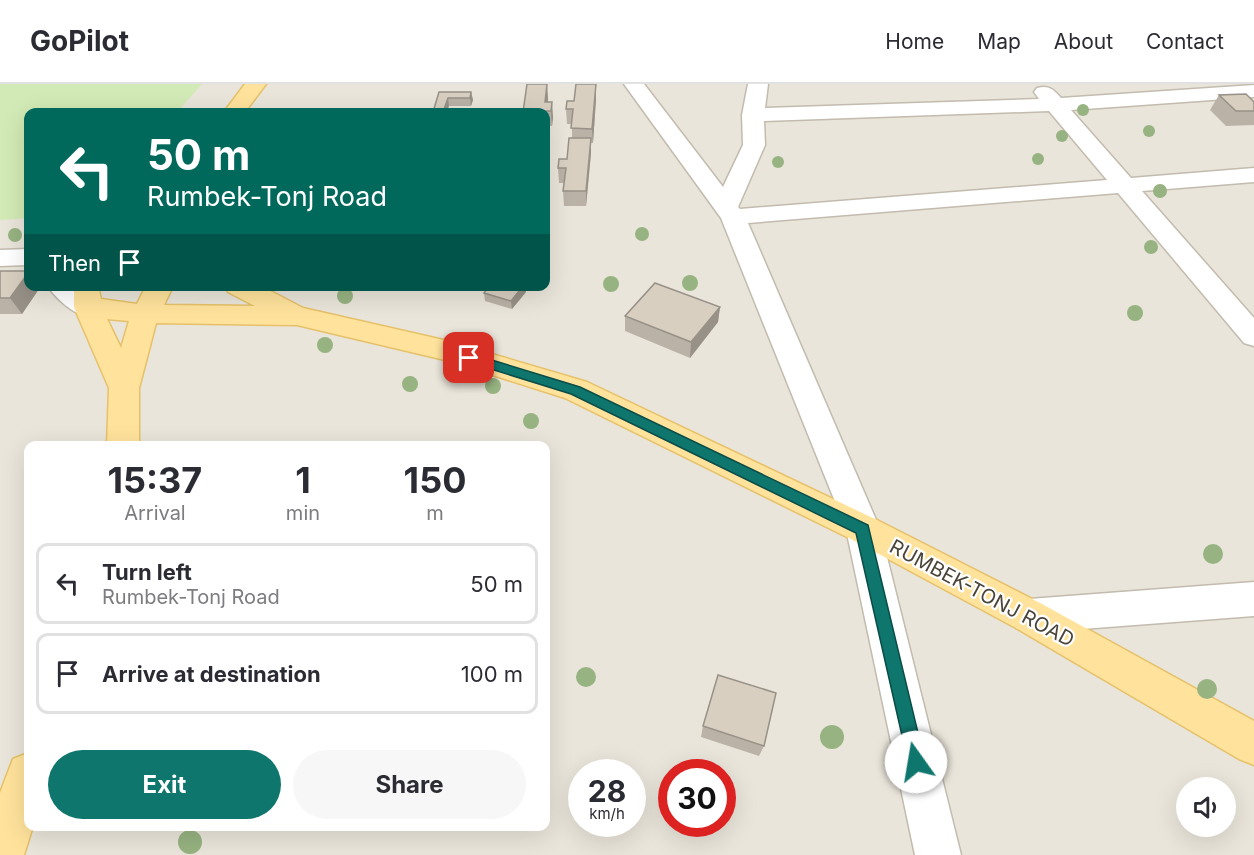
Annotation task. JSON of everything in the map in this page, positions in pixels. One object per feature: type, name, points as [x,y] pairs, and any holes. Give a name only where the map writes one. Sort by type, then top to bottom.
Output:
[{"type":"main road","points":[[237,108],[256,84]]},
{"type":"main road","points":[[123,441],[124,388],[145,314],[157,291]]},
{"type":"main road","name":"RUMBEK-TONJ ROAD","points":[[248,291],[297,316]]},
{"type":"main road","points":[[87,297],[124,388]]},
{"type":"main road","name":"RUMBEK-TONJ ROAD","points":[[87,297],[145,314],[297,316],[448,351],[576,390],[863,530],[1029,616],[1254,744]]},
{"type":"main road","points":[[1,855],[24,786]]},
{"type":"street","points":[[634,84],[730,212],[863,530],[938,855]]},
{"type":"street","points":[[730,212],[754,145],[753,115],[758,84]]},
{"type":"street","points":[[1037,84],[1124,186],[1242,307],[1254,336]]},
{"type":"street","points":[[753,115],[1054,105],[1254,90]]},
{"type":"street","points":[[730,212],[1124,186],[1254,175]]},
{"type":"street","points":[[73,291],[87,297]]},
{"type":"street","points":[[1029,616],[1254,599]]},
{"type":"shaded area","points":[[0,84],[1254,84],[1254,855],[0,855]]},
{"type":"green space","points":[[0,84],[202,84],[181,108],[24,108],[24,218],[0,220]]},
{"type":"building","points":[[527,84],[547,84],[545,102],[552,102],[551,111],[550,108],[524,108]]},
{"type":"building","points":[[576,84],[596,84],[592,129],[571,128],[573,109],[566,109],[567,101],[574,101]]},
{"type":"building","points":[[439,92],[471,92],[470,98],[448,98],[444,108],[434,108]]},
{"type":"building","points":[[1246,94],[1254,102],[1254,111],[1236,111],[1219,95]]},
{"type":"building","points":[[569,138],[591,138],[586,191],[563,191],[566,168],[558,168],[559,159],[567,159]]},
{"type":"building","points":[[0,271],[24,271],[24,279],[10,298],[0,298]]},
{"type":"building","points":[[655,283],[720,307],[691,342],[625,316]]},
{"type":"building","points":[[485,291],[519,291],[511,301],[484,293]]},
{"type":"building","points":[[718,675],[776,693],[764,746],[703,726]]},
{"type":"route","points":[[469,358],[576,390],[863,530],[916,762]]}]
